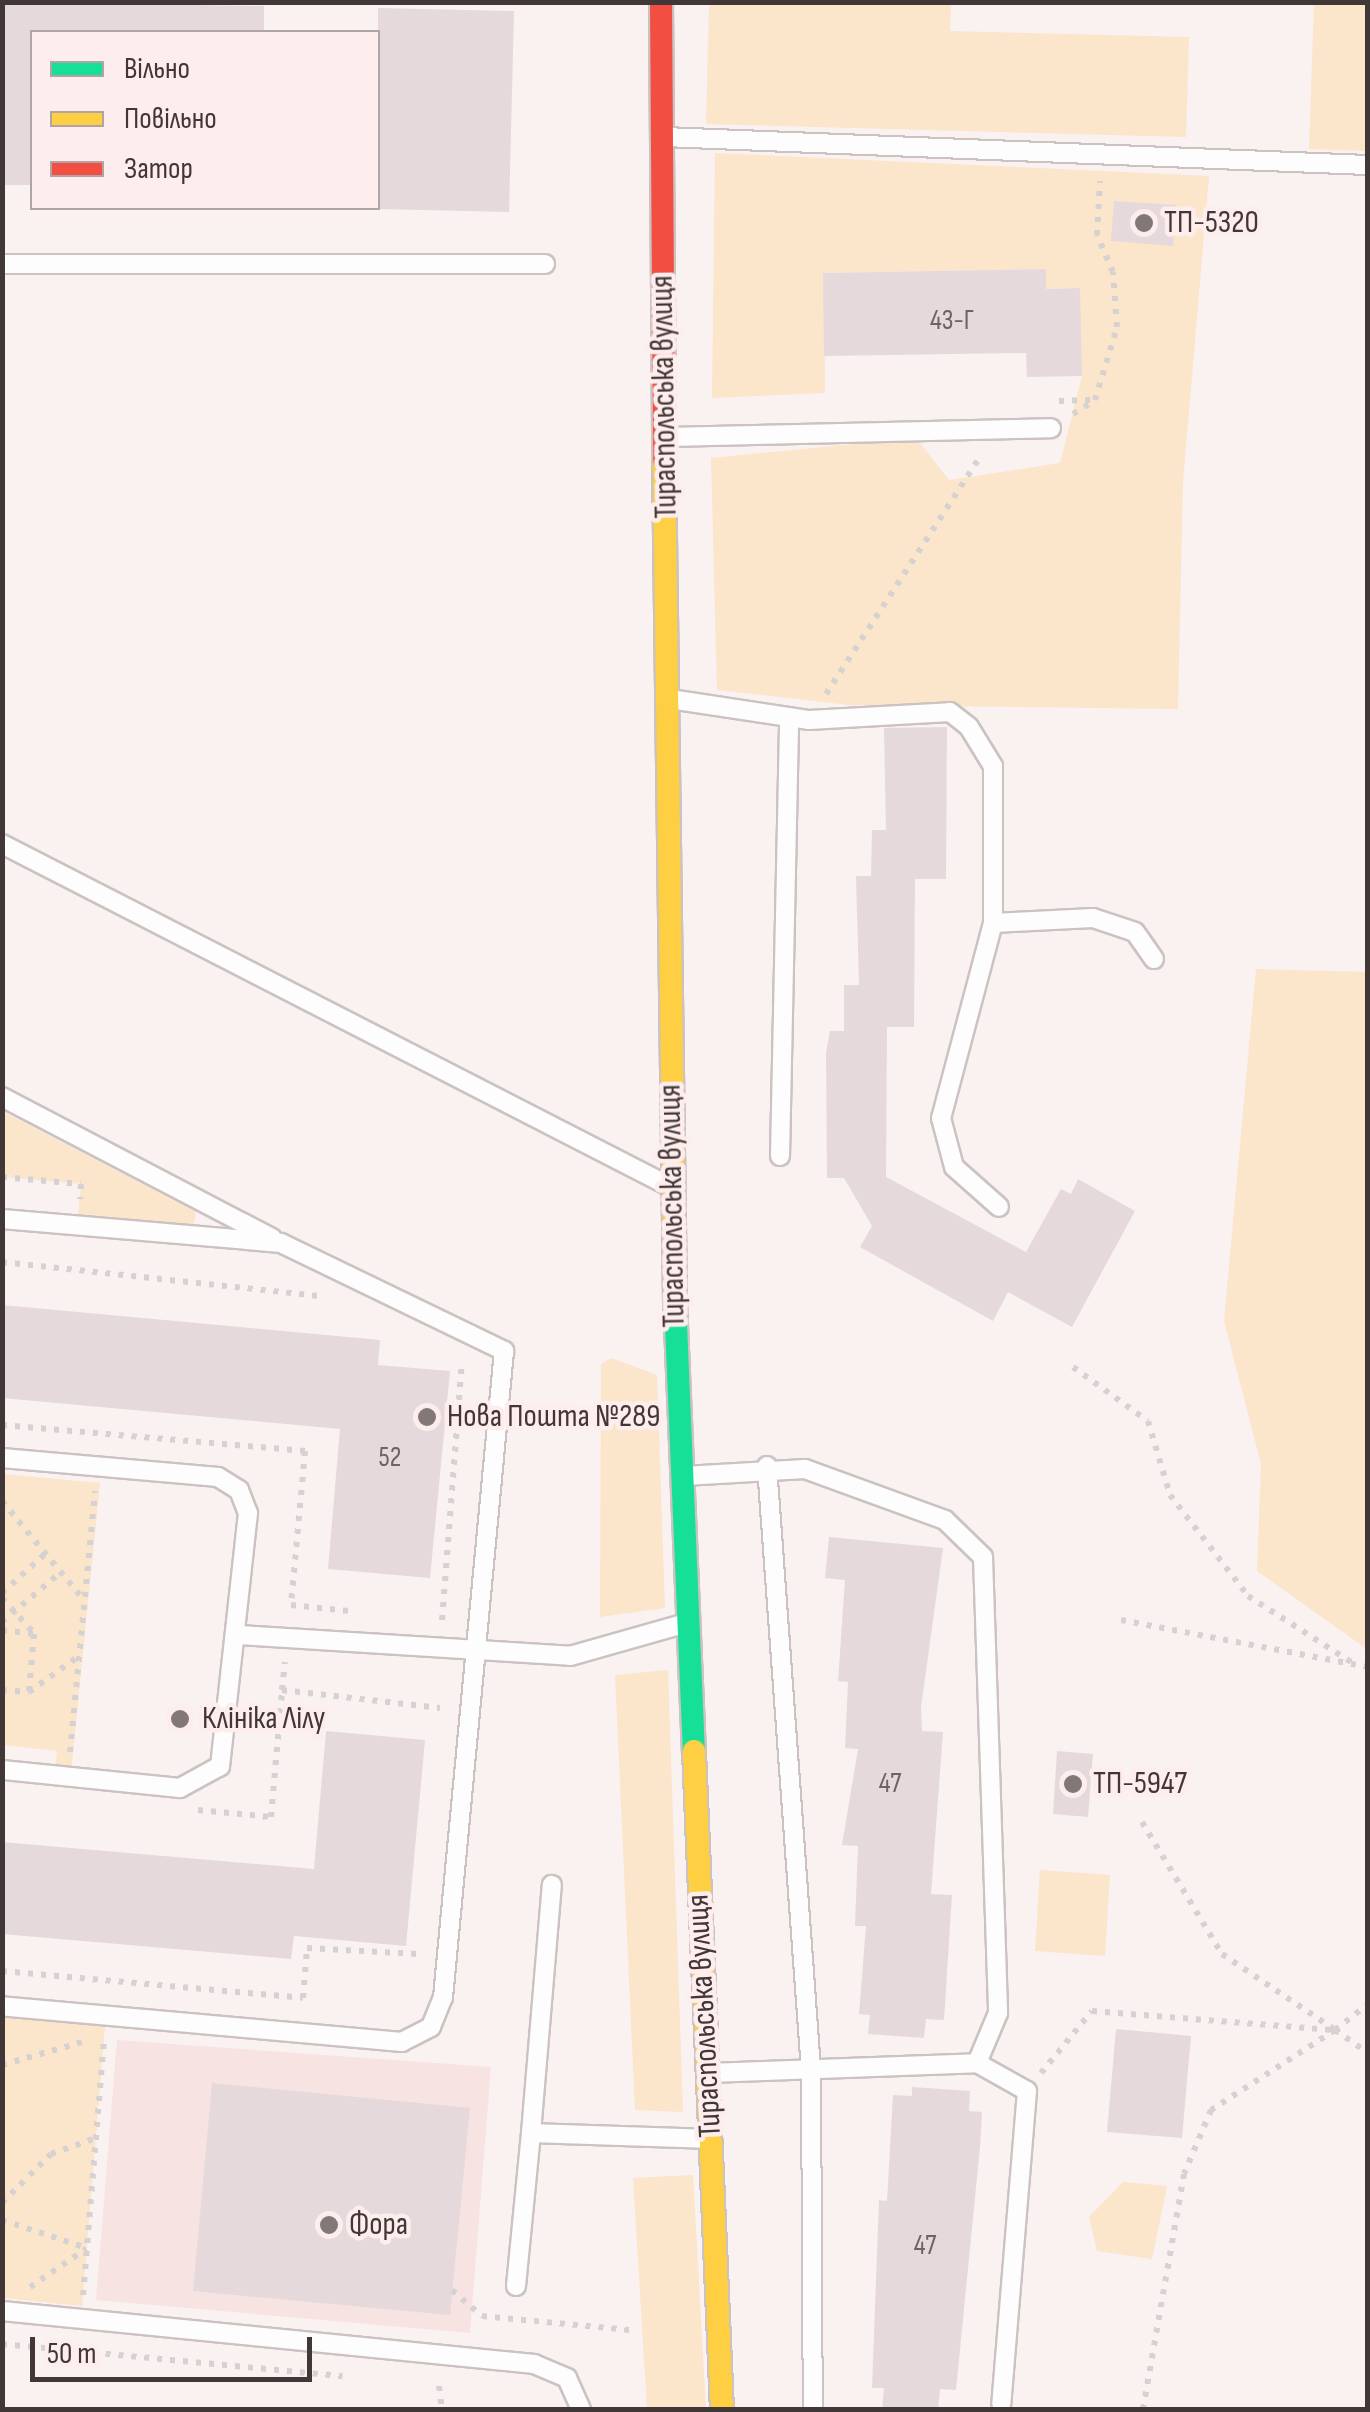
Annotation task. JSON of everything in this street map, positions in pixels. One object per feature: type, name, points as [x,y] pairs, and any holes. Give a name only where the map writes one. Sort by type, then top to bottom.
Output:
[{"type":"street","name":"Тираспольська вулиця","points":[[661,2],[670,700],[670,1187],[722,2410]]},
{"type":"lane","points":[[662,136],[1368,166]]},
{"type":"lane","points":[[2,264],[544,264]]},
{"type":"lane","points":[[664,437],[1051,428]]},
{"type":"lane","points":[[670,700],[810,720],[950,712],[969,727],[993,766],[993,922],[941,1118],[954,1168],[999,1207]]},
{"type":"lane","points":[[780,1156],[790,717]]},
{"type":"lane","points":[[2,844],[670,1187]]},
{"type":"lane","points":[[993,922],[1094,918],[1135,932],[1154,959]]},
{"type":"lane","points":[[2,1096],[281,1244],[504,1352],[444,1997],[431,2027],[402,2042],[2,2006]]},
{"type":"lane","points":[[2,1219],[281,1244]]},
{"type":"lane","points":[[2,1458],[218,1478],[238,1490],[248,1513],[227,1753],[208,1777],[180,1788],[2,1770]]},
{"type":"lane","points":[[767,1466],[810,2068],[813,2410]]},
{"type":"lane","points":[[680,1476],[767,1466],[805,1469],[945,1520],[983,1557],[998,2013],[977,2063]]},
{"type":"lane","points":[[238,1635],[478,1655],[596,1654],[688,1623]]},
{"type":"lane","points":[[516,2286],[552,1885]]},
{"type":"lane","points":[[708,2073],[977,2063],[1027,2091],[1001,2404]]},
{"type":"lane","points":[[530,2133],[711,2139]]},
{"type":"lane","points":[[7,2305],[81,2318],[534,2364],[566,2378],[581,2410]]},
{"type":"path","points":[[1051,428],[1095,400],[1118,327],[1114,272],[1096,235],[1102,154]]},
{"type":"path","points":[[810,720],[998,429]]},
{"type":"path","points":[[2,1177],[81,1184],[78,1226]]},
{"type":"path","points":[[2,1262],[326,1299]]},
{"type":"path","points":[[424,1618],[442,1620],[467,1364],[449,1356]]},
{"type":"path","points":[[1072,1367],[1148,1421],[1170,1496],[1248,1596],[1356,1665]]},
{"type":"path","points":[[68,1776],[100,1434]]},
{"type":"path","points":[[2,1501],[84,1600]]},
{"type":"path","points":[[28,1692],[34,1634],[2,1595],[46,1553]]},
{"type":"path","points":[[2,1622],[61,1572]]},
{"type":"path","points":[[291,1605],[367,1612]]},
{"type":"path","points":[[1121,1620],[1368,1667]]},
{"type":"path","points":[[2,1630],[34,1634]]},
{"type":"path","points":[[2,1690],[28,1692],[79,1656]]},
{"type":"path","points":[[178,1808],[271,1817],[282,1690],[440,1704],[438,1724]]},
{"type":"path","points":[[1142,1822],[1222,1954],[1368,2053]]},
{"type":"path","points":[[2,1971],[303,1998],[307,1948],[417,1958],[419,1938]]},
{"type":"path","points":[[78,2351],[109,1980]]},
{"type":"path","points":[[1143,2410],[1184,2174],[1211,2110],[1335,2030],[1368,2004]]},
{"type":"path","points":[[1027,2091],[1092,2010],[1335,2030]]},
{"type":"path","points":[[2,2065],[104,2036]]},
{"type":"path","points":[[2,2203],[50,2154],[96,2138]]},
{"type":"path","points":[[2,2220],[86,2248]]},
{"type":"path","points":[[7,2305],[86,2248]]},
{"type":"path","points":[[452,2290],[482,2316],[630,2330]]},
{"type":"path","points":[[2,2344],[348,2377]]},
{"type":"path","points":[[426,2384],[445,2386],[442,2410]]},
{"type":"shaded area","points":[[709,3],[951,3],[950,31],[1189,37],[1186,137],[706,124]]},
{"type":"shaded area","points":[[1314,3],[1367,3],[1367,151],[1309,149]]},
{"type":"shaded area","points":[[715,153],[1209,176],[1183,482],[1178,709],[849,705],[717,690],[711,458],[916,438],[949,480],[1060,463],[1082,376],[1079,288],[1046,289],[1046,269],[824,273],[825,393],[712,398]]},
{"type":"shaded area","points":[[1256,969],[1367,972],[1367,1649],[1257,1571],[1261,1464],[1224,1321]]},
{"type":"shaded area","points":[[2,1111],[196,1212],[193,1227],[78,1216],[81,1184],[3,1177]]},
{"type":"shaded area","points":[[611,1358],[657,1375],[665,1608],[600,1617],[601,1364]]},
{"type":"shaded area","points":[[2,1474],[100,1483],[71,1772],[55,1769],[57,1751],[3,1745]]},
{"type":"shaded area","points":[[668,1670],[683,2112],[635,2110],[615,1675]]},
{"type":"shaded area","points":[[1040,1870],[1110,1875],[1105,1956],[1035,1951]]},
{"type":"shaded area","points":[[3,2017],[105,2026],[82,2306],[3,2298]]},
{"type":"shaded area","points":[[117,2040],[491,2067],[470,2333],[96,2300]]},
{"type":"shaded area","points":[[693,2175],[706,2409],[647,2409],[633,2178]]},
{"type":"shaded area","points":[[1123,2182],[1167,2186],[1152,2259],[1097,2251],[1089,2217]]},
{"type":"building","points":[[2,2],[264,6],[264,30],[30,30],[30,185],[2,185]]},
{"type":"building","points":[[378,8],[514,11],[509,212],[380,209]]},
{"type":"building","name":"ТП-5320","points":[[1114,201],[1176,205],[1173,246],[1111,241]]},
{"type":"building","points":[[1046,269],[1046,289],[1080,288],[1082,376],[1027,377],[1026,353],[824,356],[823,273]]},
{"type":"building","points":[[947,727],[946,879],[915,879],[914,1027],[887,1027],[886,1177],[1026,1252],[1061,1189],[1071,1194],[1078,1179],[1135,1211],[1072,1327],[1008,1292],[993,1321],[860,1247],[872,1226],[844,1178],[827,1178],[826,1052],[830,1031],[844,1031],[844,985],[859,985],[856,876],[871,876],[872,830],[886,830],[884,728]]},
{"type":"building","points":[[2,1305],[380,1340],[378,1365],[450,1371],[430,1578],[328,1569],[340,1429],[2,1398]]},
{"type":"building","points":[[829,1537],[943,1548],[921,1707],[922,1731],[943,1732],[931,1894],[952,1895],[944,2020],[926,2019],[924,2038],[868,2034],[870,2015],[859,2014],[866,1926],[855,1926],[858,1846],[842,1845],[858,1749],[845,1748],[848,1682],[838,1681],[845,1580],[825,1578]]},
{"type":"building","points":[[326,1731],[425,1740],[406,1946],[294,1936],[291,1959],[2,1934],[2,1842],[314,1869]]},
{"type":"building","name":"ТП-5947","points":[[1057,1751],[1093,1754],[1088,1817],[1053,1814]]},
{"type":"building","points":[[1116,2029],[1191,2036],[1182,2138],[1107,2132]]},
{"type":"building","name":"Фора","points":[[212,2083],[470,2108],[450,2315],[193,2291]]},
{"type":"building","points":[[912,2087],[970,2091],[969,2111],[982,2112],[980,2147],[956,2390],[940,2389],[938,2410],[882,2410],[884,2388],[872,2388],[879,2200],[887,2201],[893,2095],[912,2096]]},
{"type":"traffic: fast","points":[[675,1301],[694,1751]]},
{"type":"traffic: slow","points":[[664,460],[675,1301]]},
{"type":"traffic: slow","points":[[694,1751],[722,2410]]},
{"type":"traffic: jam","points":[[661,2],[664,460]]},
{"type":"place","name":"ТП-5320","points":[[1144,223]]},
{"type":"place","name":"Нова Пошта №289","points":[[427,1417]]},
{"type":"place","name":"Клініка Лілу","points":[[180,1719]]},
{"type":"place","name":"ТП-5947","points":[[1073,1784]]},
{"type":"place","name":"Фора","points":[[329,2225]]}]
